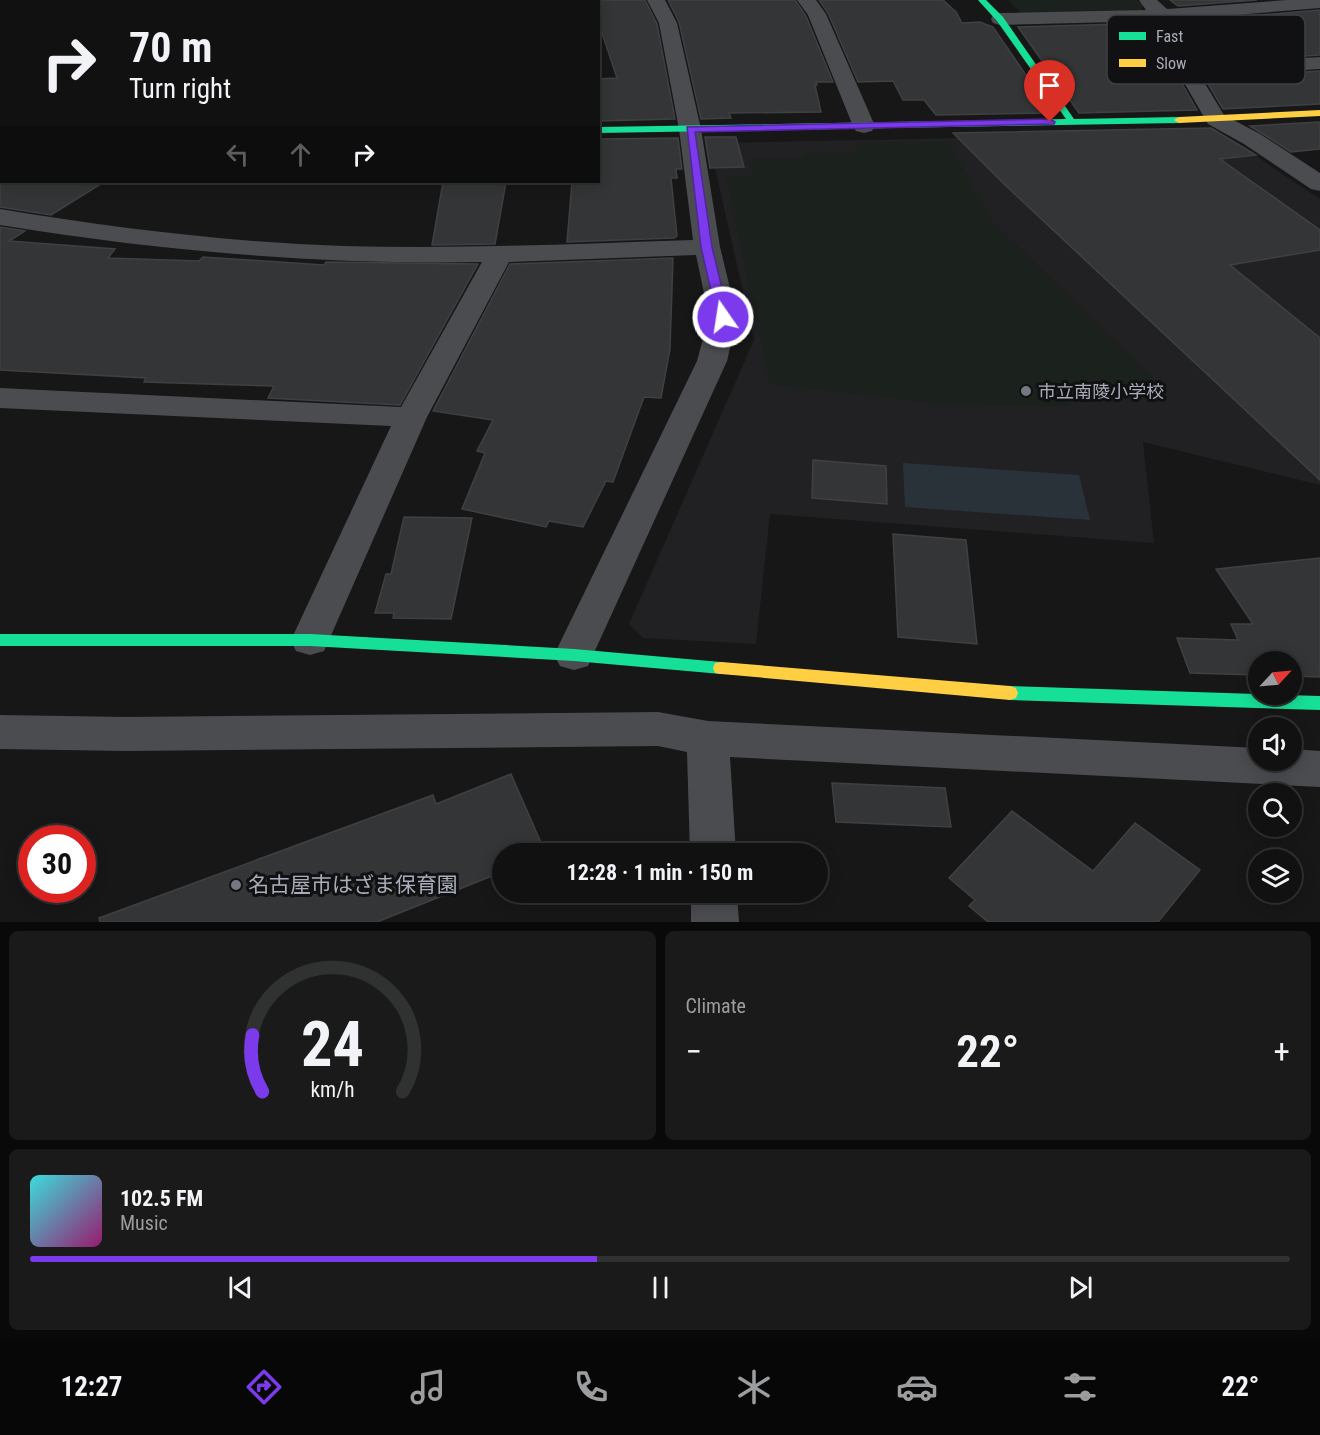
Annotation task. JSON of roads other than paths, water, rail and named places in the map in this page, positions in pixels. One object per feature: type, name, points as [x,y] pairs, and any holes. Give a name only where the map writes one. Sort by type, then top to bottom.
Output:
[{"type":"street","points":[[574,656],[712,361],[723,317],[707,247],[690,129],[668,23],[656,0]]},
{"type":"street","points":[[806,0],[817,15],[864,126]]},
{"type":"street","points":[[982,0],[1000,19],[1072,122]]},
{"type":"street","points":[[1146,0],[1163,15],[1320,3]]},
{"type":"street","points":[[1286,5],[1301,15]]},
{"type":"street","points":[[1000,19],[1107,16]]},
{"type":"street","points":[[1305,17],[1312,22]]},
{"type":"street","points":[[1305,64],[1320,63]]},
{"type":"street","points":[[1195,84],[1216,119],[1252,139],[1320,184]]},
{"type":"street","points":[[600,130],[1216,119],[1320,113]]},
{"type":"street","points":[[0,217],[116,236],[290,251],[500,254],[707,247]]},
{"type":"street","points":[[310,640],[411,417],[500,254]]},
{"type":"street","points":[[0,398],[411,417]]},
{"type":"street","points":[[0,640],[310,640],[574,656],[1009,693],[1320,703]]},
{"type":"street","points":[[0,732],[127,734],[658,729],[708,738],[1320,769]]},
{"type":"street","points":[[708,738],[713,843]]},
{"type":"street","points":[[714,903],[715,922]]},
{"type":"place","name":"市立南陵小学校","points":[[1026,391]]},
{"type":"place","name":"名古屋市はざま保育園","points":[[236,885]]}]
